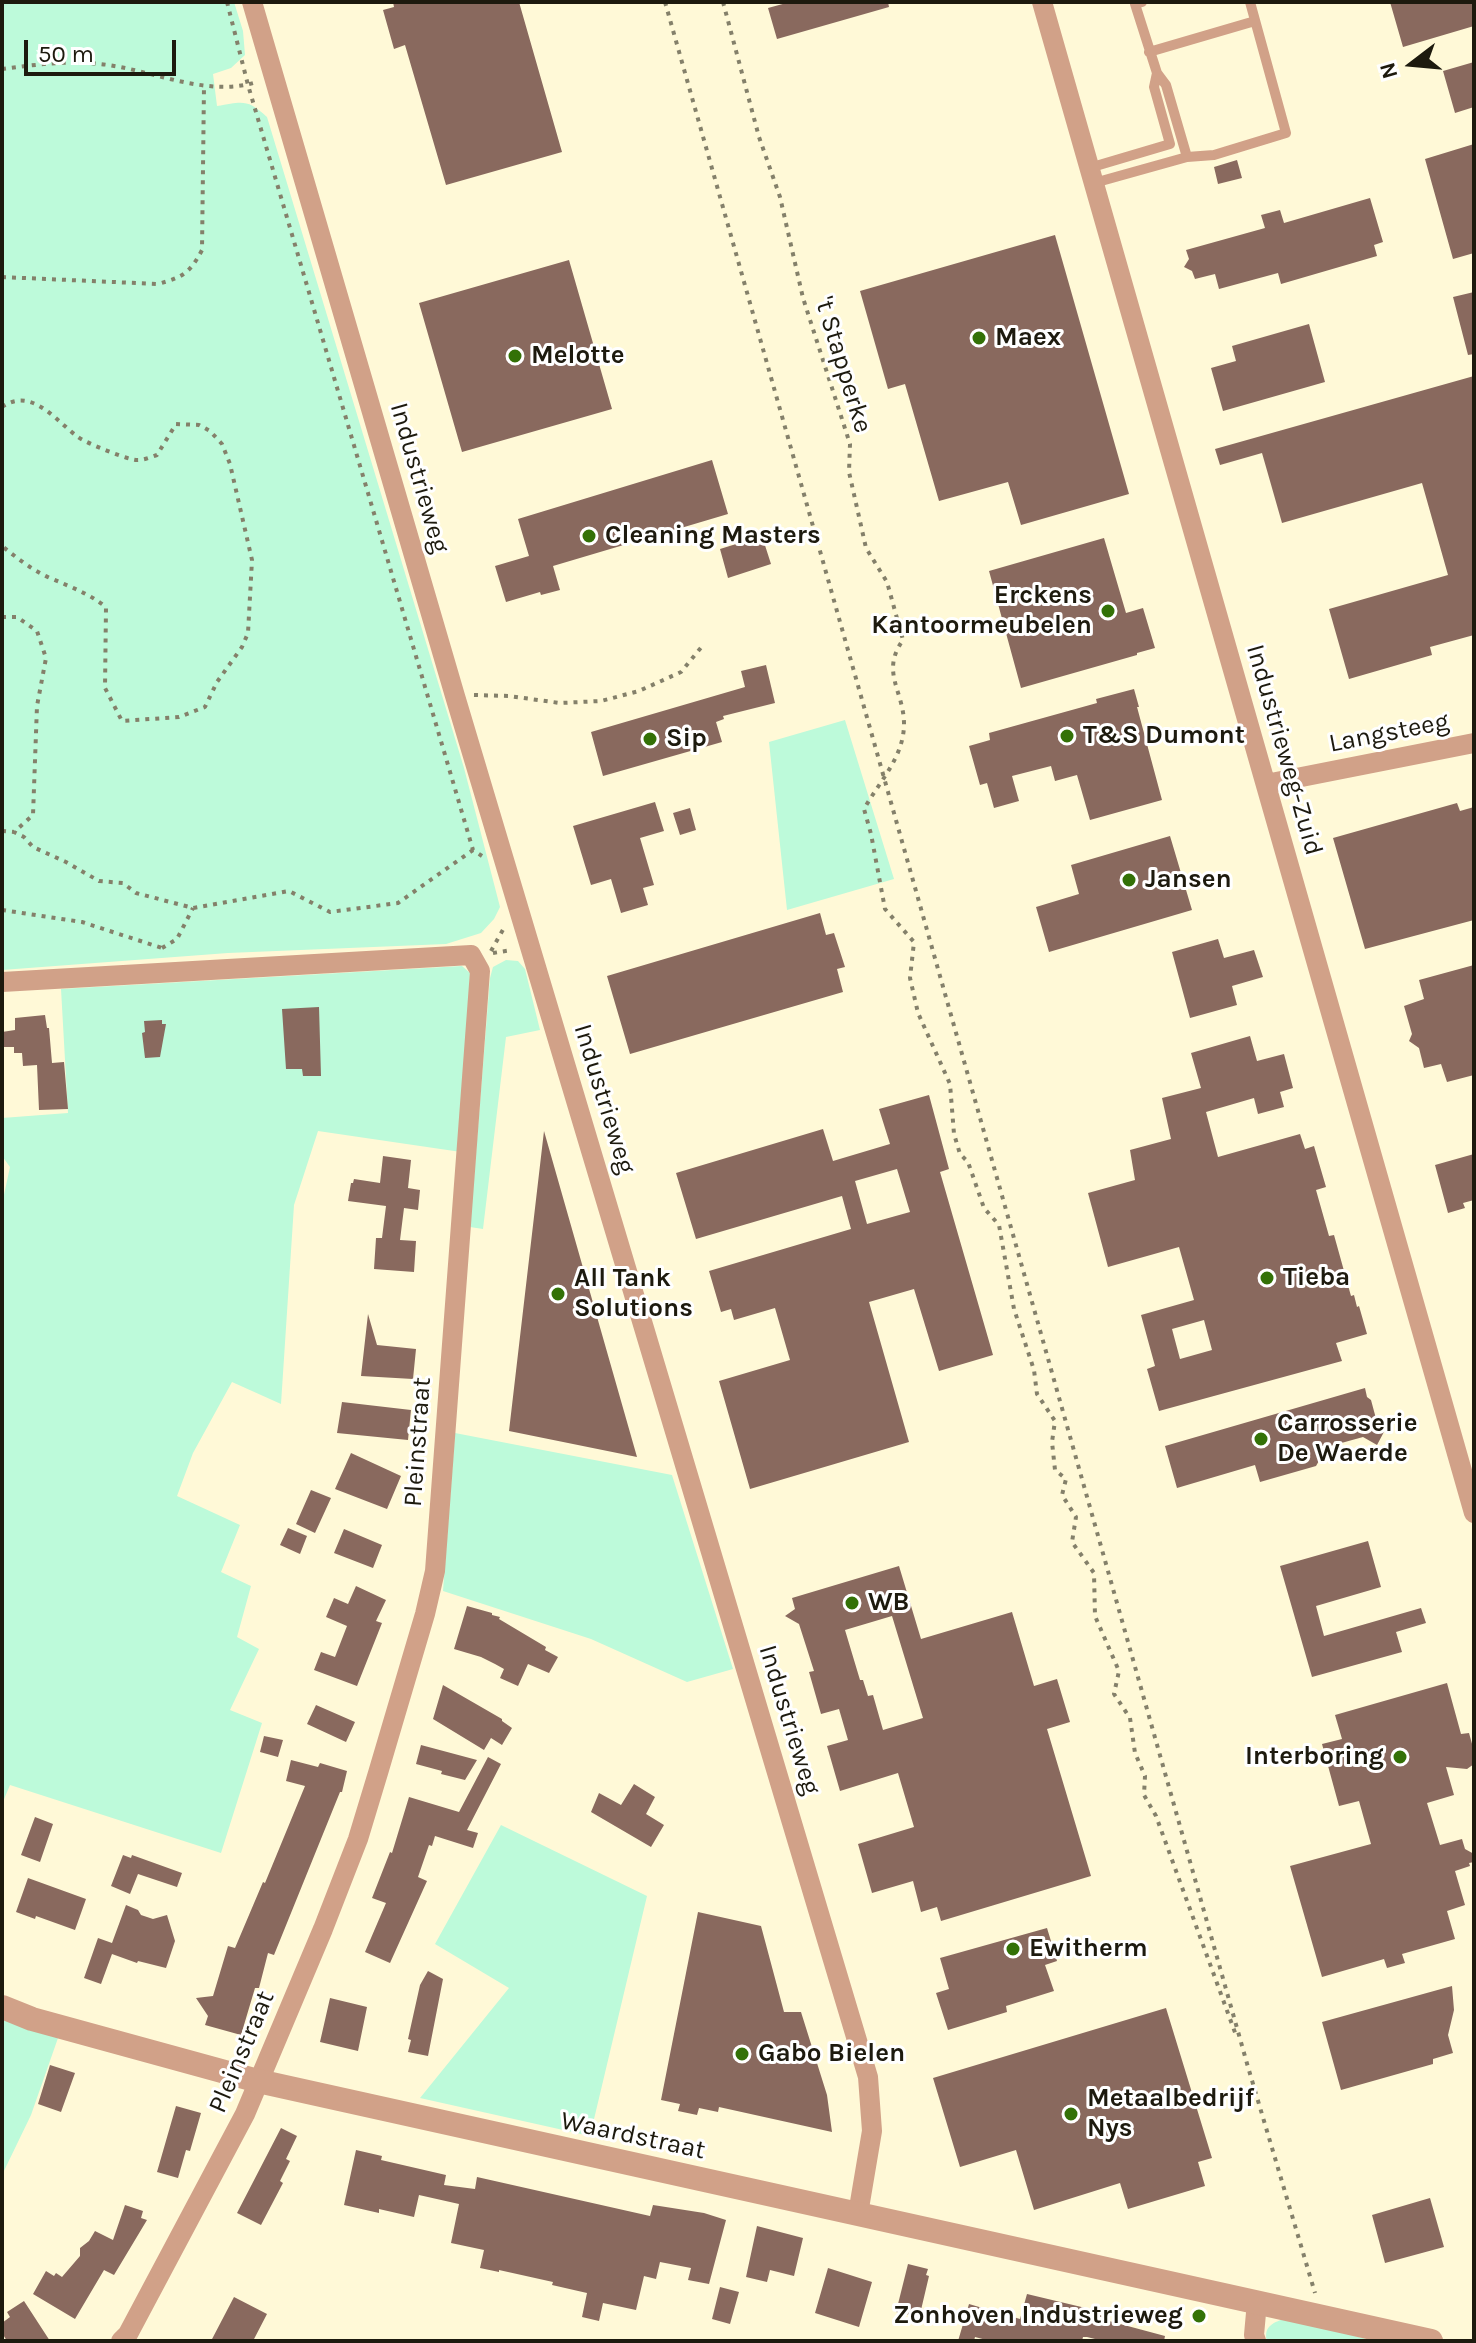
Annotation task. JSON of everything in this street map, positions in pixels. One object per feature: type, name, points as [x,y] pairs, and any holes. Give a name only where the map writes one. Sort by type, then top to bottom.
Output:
[{"type":"street","name":"Industrieweg","points":[[252,2],[455,696],[868,2077],[872,2131],[858,2214]]},
{"type":"street","name":"Industrieweg-Zuid","points":[[1042,2],[1474,1513]]},
{"type":"street","name":"Langsteeg","points":[[1266,784],[1474,743]]},
{"type":"street","points":[[2,982],[481,954]]},
{"type":"street","name":"Pleinstraat","points":[[121,2341],[128,2334],[245,2114],[323,1929],[358,1839],[425,1614],[435,1571],[481,954]]},
{"type":"street","name":"Waardstraat","points":[[2,2007],[32,2019],[258,2081],[1431,2341]]},
{"type":"street","points":[[1256,2341],[1257,2302]]},
{"type":"lane","points":[[1142,2],[1135,4],[1157,73],[1166,85],[1187,157]]},
{"type":"lane","points":[[1092,176],[1187,157],[1214,155],[1286,133],[1250,2]]},
{"type":"lane","points":[[1149,52],[1255,21]]},
{"type":"lane","points":[[1092,176],[1170,144],[1154,87],[1157,73]]},
{"type":"path","points":[[2,831],[24,837],[33,847],[99,881],[123,883],[136,893],[193,908],[289,891],[330,912],[398,903],[473,850],[248,85],[227,2]]},
{"type":"path","points":[[665,2],[1248,2067],[1322,2317]]},
{"type":"path","name":"'t Stapperke","points":[[723,2],[759,137],[780,197],[803,298],[850,444],[849,472],[866,548],[887,582],[903,640],[894,652],[892,667],[904,724],[899,753],[864,809],[885,909],[914,942],[910,978],[918,1013],[950,1084],[954,1134],[960,1154],[968,1162],[984,1208],[999,1225],[1014,1309],[1034,1370],[1037,1394],[1055,1421],[1052,1442],[1055,1470],[1066,1479],[1062,1495],[1076,1517],[1072,1542],[1094,1573],[1095,1616],[1119,1671],[1114,1694],[1130,1718],[1135,1753],[1145,1776],[1144,1795],[1156,1816],[1248,2067]]},
{"type":"path","points":[[2,69],[64,63],[101,64],[204,86],[248,85],[274,76]]},
{"type":"path","points":[[2,277],[158,284],[179,278],[193,267],[202,250],[204,86]]},
{"type":"path","points":[[2,407],[11,401],[42,407],[79,438],[135,461],[157,455],[176,424],[199,425],[210,431],[222,444],[230,464],[252,560],[248,633],[205,707],[179,717],[122,721],[105,688],[106,607],[91,595],[22,562],[2,546]]},
{"type":"path","points":[[2,617],[17,617],[37,631],[46,658],[37,706],[33,815],[14,832]]},
{"type":"path","points":[[455,696],[509,696],[560,703],[601,701],[639,691],[681,672],[704,644]]},
{"type":"path","points":[[481,954],[519,903]]},
{"type":"path","points":[[2,910],[82,922],[162,948],[177,939],[193,908]]},
{"type":"path","points":[[162,948],[166,972]]},
{"type":"path","points":[[481,954],[532,948]]},
{"type":"green space","points":[[2,2],[234,2],[243,31],[245,55],[231,68],[213,74],[217,106],[249,104],[267,117],[464,768],[500,907],[481,933],[446,944],[228,953],[2,970]]},
{"type":"green space","points":[[845,720],[894,879],[787,910],[769,742]]},
{"type":"green space","points":[[506,960],[518,961],[525,969],[540,1030],[506,1037],[483,1229],[470,1227],[490,978],[493,967]]},
{"type":"green space","points":[[462,966],[470,973],[461,1152],[318,1131],[294,1205],[281,1404],[232,1382],[193,1453],[177,1496],[240,1525],[221,1572],[251,1586],[237,1637],[259,1649],[230,1710],[262,1723],[221,1853],[10,1785],[2,1804],[2,1204],[10,1167],[2,1156],[2,1118],[68,1113],[61,989]]},
{"type":"green space","points":[[455,1433],[672,1475],[733,1669],[687,1682],[591,1639],[443,1591]]},
{"type":"green space","points":[[501,1825],[647,1896],[590,2136],[420,2098],[509,1988],[435,1944]]},
{"type":"green space","points":[[2,2015],[58,2038],[31,2115],[2,2175]]},
{"type":"green space","points":[[1287,2318],[1374,2341],[1267,2341],[1268,2328]]},
{"type":"building","points":[[393,2],[519,2],[562,152],[446,185],[405,45],[394,49],[383,10],[394,7]]},
{"type":"building","points":[[790,2],[888,2],[889,7],[777,39],[768,8]]},
{"type":"building","points":[[1390,2],[1474,2],[1474,26],[1403,47]]},
{"type":"building","points":[[1474,62],[1474,107],[1455,113],[1443,71]]},
{"type":"building","points":[[1474,144],[1474,253],[1453,259],[1425,159]]},
{"type":"building","points":[[1237,160],[1242,178],[1218,184],[1214,167]]},
{"type":"building","points":[[1370,198],[1383,242],[1374,245],[1377,256],[1281,284],[1278,273],[1219,289],[1215,274],[1195,279],[1192,271],[1184,267],[1189,259],[1186,250],[1265,228],[1261,215],[1280,210],[1284,223]]},
{"type":"building","name":"Maex","points":[[1055,235],[1129,494],[1021,525],[1008,482],[939,501],[905,384],[888,389],[860,291]]},
{"type":"building","name":"Melotte","points":[[569,260],[612,409],[462,452],[419,303]]},
{"type":"building","points":[[1474,292],[1474,354],[1468,355],[1453,297]]},
{"type":"building","points":[[1309,324],[1325,382],[1223,411],[1211,368],[1236,361],[1232,346]]},
{"type":"building","points":[[1474,376],[1474,635],[1430,647],[1432,655],[1349,679],[1329,609],[1448,575],[1422,483],[1282,523],[1262,453],[1220,465],[1215,449]]},
{"type":"building","name":"Cleaning Masters","points":[[712,460],[728,514],[553,566],[560,590],[506,602],[495,566],[529,556],[518,519]]},
{"type":"building","points":[[762,536],[771,564],[728,578],[720,549]]},
{"type":"building","name":"Erckens Kantoormeubelen","points":[[1104,538],[1126,613],[1143,608],[1155,648],[1021,688],[989,571]]},
{"type":"building","name":"Sip","points":[[766,665],[775,703],[723,716],[724,719],[716,722],[722,742],[603,776],[591,732],[745,687],[741,671]]},
{"type":"building","points":[[1134,689],[1162,800],[1090,820],[1077,775],[1055,781],[1051,766],[1012,776],[1019,801],[994,808],[987,783],[980,785],[969,746],[990,740],[989,733],[1097,703],[1096,699]]},
{"type":"building","points":[[655,802],[664,831],[640,838],[654,885],[643,888],[648,905],[621,913],[611,879],[591,885],[573,826]]},
{"type":"building","points":[[1457,803],[1460,811],[1474,807],[1474,920],[1365,949],[1333,838]]},
{"type":"building","points":[[690,808],[696,830],[680,835],[673,813]]},
{"type":"building","name":"Jansen","points":[[1170,836],[1192,910],[1049,952],[1036,907],[1079,894],[1071,865]]},
{"type":"building","points":[[820,913],[826,935],[834,933],[845,967],[837,969],[843,992],[630,1054],[607,976]]},
{"type":"building","points":[[1218,939],[1224,958],[1254,950],[1263,977],[1232,986],[1237,1005],[1190,1018],[1172,952]]},
{"type":"building","points":[[1474,965],[1474,1075],[1447,1082],[1441,1064],[1424,1068],[1419,1048],[1409,1041],[1412,1034],[1404,1006],[1424,999],[1419,980]]},
{"type":"building","points":[[319,1007],[321,1076],[303,1076],[302,1069],[286,1069],[282,1009]]},
{"type":"building","points":[[45,1015],[52,1063],[64,1062],[68,1109],[39,1110],[37,1065],[23,1066],[22,1053],[14,1053],[14,1047],[3,1047],[2,1032],[15,1030],[15,1018]]},
{"type":"building","points":[[162,1020],[162,1024],[166,1024],[160,1057],[145,1058],[144,1021]]},
{"type":"building","points":[[1250,1036],[1257,1061],[1284,1054],[1293,1088],[1280,1092],[1284,1107],[1258,1114],[1254,1098],[1206,1112],[1218,1157],[1300,1134],[1305,1149],[1314,1146],[1326,1187],[1316,1190],[1329,1236],[1334,1235],[1351,1296],[1354,1295],[1359,1306],[1367,1334],[1336,1343],[1342,1361],[1159,1411],[1147,1369],[1155,1366],[1141,1315],[1194,1300],[1179,1247],[1108,1267],[1088,1193],[1135,1180],[1130,1150],[1171,1139],[1162,1098],[1201,1088],[1191,1053]],"holes":[[[1204,1320],[1212,1350],[1180,1359],[1172,1329]]]},
{"type":"building","points":[[929,1095],[949,1169],[940,1172],[993,1355],[939,1371],[914,1289],[869,1302],[909,1442],[750,1489],[719,1381],[790,1360],[775,1308],[734,1320],[731,1309],[721,1312],[709,1271],[851,1229],[842,1196],[696,1239],[676,1173],[823,1129],[833,1161],[890,1144],[879,1109]],"holes":[[[897,1169],[910,1212],[867,1224],[855,1181]]]},
{"type":"building","name":"All Tank Solutions","points":[[544,1131],[637,1457],[509,1431]]},
{"type":"building","points":[[1474,1154],[1474,1200],[1463,1203],[1465,1208],[1448,1213],[1435,1165]]},
{"type":"building","points":[[383,1156],[411,1160],[408,1188],[420,1190],[418,1210],[404,1208],[400,1240],[416,1241],[414,1272],[374,1269],[376,1238],[382,1238],[386,1206],[348,1201],[354,1179],[380,1183]]},
{"type":"building","points":[[368,1314],[377,1345],[416,1349],[413,1379],[361,1376]]},
{"type":"building","name":"Carrosserie De Waerde","points":[[1365,1388],[1378,1426],[1385,1430],[1377,1445],[1363,1437],[1327,1447],[1316,1466],[1260,1482],[1255,1465],[1177,1488],[1165,1446]]},
{"type":"building","points":[[342,1402],[411,1410],[408,1440],[337,1433]]},
{"type":"building","points":[[351,1453],[401,1476],[387,1509],[335,1489]]},
{"type":"building","points":[[311,1490],[331,1498],[315,1533],[296,1524]]},
{"type":"building","points":[[288,1528],[307,1536],[300,1554],[280,1545]]},
{"type":"building","points":[[344,1529],[382,1545],[373,1568],[334,1553]]},
{"type":"building","points":[[1368,1541],[1381,1587],[1316,1606],[1324,1636],[1421,1608],[1426,1623],[1396,1632],[1402,1652],[1312,1677],[1280,1566]]},
{"type":"building","points":[[899,1566],[921,1639],[1012,1612],[1034,1686],[1057,1679],[1070,1722],[1047,1729],[1091,1876],[941,1921],[937,1907],[921,1912],[913,1881],[872,1893],[858,1844],[914,1827],[898,1773],[840,1791],[827,1746],[848,1740],[839,1709],[821,1714],[809,1672],[814,1671],[799,1624],[785,1616],[795,1609],[792,1598]],"holes":[[[892,1616],[923,1718],[883,1730],[873,1695],[868,1696],[863,1680],[860,1680],[845,1630]]]},
{"type":"building","points":[[356,1586],[386,1600],[376,1621],[382,1623],[357,1686],[314,1670],[321,1652],[335,1657],[347,1626],[326,1617],[334,1598],[348,1604]]},
{"type":"building","points":[[467,1606],[500,1617],[546,1647],[545,1650],[558,1657],[549,1673],[528,1664],[518,1686],[500,1678],[504,1669],[481,1657],[454,1649]]},
{"type":"building","points":[[1447,1683],[1461,1734],[1469,1733],[1474,1751],[1474,1764],[1467,1769],[1446,1767],[1454,1795],[1427,1803],[1440,1845],[1462,1839],[1465,1849],[1474,1854],[1474,1862],[1469,1863],[1470,1866],[1455,1871],[1465,1905],[1447,1911],[1455,1939],[1402,1954],[1405,1963],[1387,1968],[1384,1959],[1322,1977],[1290,1866],[1371,1844],[1359,1801],[1339,1806],[1322,1744],[1342,1739],[1335,1715]]},
{"type":"building","points":[[443,1685],[512,1728],[502,1745],[491,1738],[484,1750],[433,1719]]},
{"type":"building","points":[[316,1705],[355,1722],[346,1742],[307,1724]]},
{"type":"building","points":[[264,1736],[283,1740],[278,1757],[260,1752]]},
{"type":"building","points":[[421,1745],[477,1760],[465,1780],[441,1774],[442,1771],[416,1764]]},
{"type":"building","points":[[488,1757],[501,1764],[467,1830],[478,1833],[473,1848],[435,1836],[418,1877],[427,1881],[390,1963],[365,1952],[386,1903],[372,1898],[392,1853],[409,1797],[459,1812]]},
{"type":"building","points":[[291,1760],[318,1767],[320,1763],[347,1771],[342,1792],[274,1955],[268,1953],[241,2035],[205,2025],[208,2016],[196,1998],[213,1996],[228,1946],[235,1948],[305,1786],[286,1781]]},
{"type":"building","points":[[634,1784],[655,1797],[646,1814],[664,1825],[651,1847],[591,1812],[599,1793],[621,1805]]},
{"type":"building","points":[[35,1817],[53,1824],[40,1862],[21,1855]]},
{"type":"building","points":[[123,1855],[131,1858],[132,1855],[182,1873],[177,1887],[138,1874],[130,1894],[111,1886]]},
{"type":"building","points":[[28,1878],[86,1899],[75,1930],[16,1912]]},
{"type":"building","points":[[126,1905],[153,1919],[167,1915],[175,1941],[166,1968],[137,1963],[112,1954],[101,1984],[84,1978],[98,1938],[112,1943]]},
{"type":"building","name":"Gabo Bielen","points":[[698,1912],[761,1926],[784,2012],[801,2012],[827,2095],[832,2132],[719,2107],[718,2112],[699,2108],[697,2115],[678,2111],[680,2104],[661,2100]]},
{"type":"building","points":[[1047,1928],[1057,1961],[1045,1965],[1054,1991],[1006,2006],[1007,2012],[948,2030],[936,1993],[949,1989],[940,1958]]},
{"type":"building","points":[[428,1971],[443,1979],[428,2056],[408,2052],[411,2040],[408,2039],[420,1985]]},
{"type":"building","points":[[1452,1986],[1454,2010],[1448,2035],[1453,2053],[1433,2059],[1433,2064],[1341,2090],[1322,2022]]},
{"type":"building","points":[[330,1998],[367,2007],[358,2051],[320,2042]]},
{"type":"building","name":"Metaalbedrijf Nys","points":[[1166,2008],[1212,2158],[1198,2162],[1205,2186],[1128,2209],[1120,2183],[1034,2210],[1016,2150],[960,2167],[933,2078]]},
{"type":"building","points":[[50,2065],[75,2073],[61,2112],[38,2104]]},
{"type":"building","points":[[176,2106],[201,2113],[178,2178],[157,2172]]},
{"type":"building","points":[[281,2128],[297,2136],[286,2159],[290,2161],[280,2181],[283,2183],[261,2225],[237,2213]]},
{"type":"building","points":[[356,2150],[382,2156],[381,2160],[446,2175],[444,2185],[475,2189],[477,2177],[650,2216],[653,2205],[704,2213],[726,2220],[709,2284],[688,2280],[691,2268],[660,2262],[656,2279],[644,2276],[636,2310],[603,2303],[599,2321],[582,2317],[587,2293],[552,2285],[553,2282],[480,2268],[484,2250],[451,2243],[459,2204],[419,2195],[414,2217],[344,2205]]},
{"type":"building","points":[[1430,2198],[1444,2247],[1385,2263],[1372,2215]]},
{"type":"building","points":[[125,2205],[143,2211],[141,2218],[147,2220],[114,2275],[104,2270],[75,2319],[33,2294],[46,2271],[62,2277],[95,2231],[113,2240]]},
{"type":"building","points":[[757,2226],[803,2238],[794,2276],[770,2270],[767,2282],[746,2277]]},
{"type":"building","points":[[908,2264],[928,2269],[926,2275],[929,2276],[921,2310],[917,2309],[915,2316],[896,2312]]},
{"type":"building","points":[[828,2268],[872,2282],[859,2327],[815,2313]]},
{"type":"building","points":[[720,2287],[739,2292],[730,2324],[712,2319]]},
{"type":"building","points":[[1027,2294],[1094,2310],[1093,2313],[1110,2318],[1109,2321],[1165,2336],[1164,2341],[1103,2341],[1083,2337],[1082,2341],[990,2341],[975,2337],[974,2341],[958,2341],[969,2304],[1020,2319]]},
{"type":"building","points":[[234,2297],[267,2314],[253,2341],[211,2341]]},
{"type":"building","points":[[24,2301],[50,2341],[7,2341],[2,2333],[2,2323],[10,2317],[7,2312]]},
{"type":"place","name":"Maex","points":[[979,338]]},
{"type":"place","name":"Melotte","points":[[515,356]]},
{"type":"place","name":"Cleaning Masters","points":[[589,536]]},
{"type":"place","name":"Erckens Kantoormeubelen","points":[[1108,611]]},
{"type":"place","name":"T&S Dumont","points":[[1067,736]]},
{"type":"place","name":"Sip","points":[[650,739]]},
{"type":"place","name":"Jansen","points":[[1129,880]]},
{"type":"place","name":"Tieba","points":[[1267,1278]]},
{"type":"place","name":"All Tank Solutions","points":[[558,1294]]},
{"type":"place","name":"Carrosserie De Waerde","points":[[1261,1439]]},
{"type":"place","name":"WB","points":[[852,1603]]},
{"type":"place","name":"Interboring","points":[[1400,1757]]},
{"type":"place","name":"Ewitherm","points":[[1013,1949]]},
{"type":"place","name":"Gabo Bielen","points":[[742,2054]]},
{"type":"place","name":"Metaalbedrijf Nys","points":[[1071,2114]]},
{"type":"place","name":"Zonhoven Industrieweg","points":[[1199,2316]]}]
